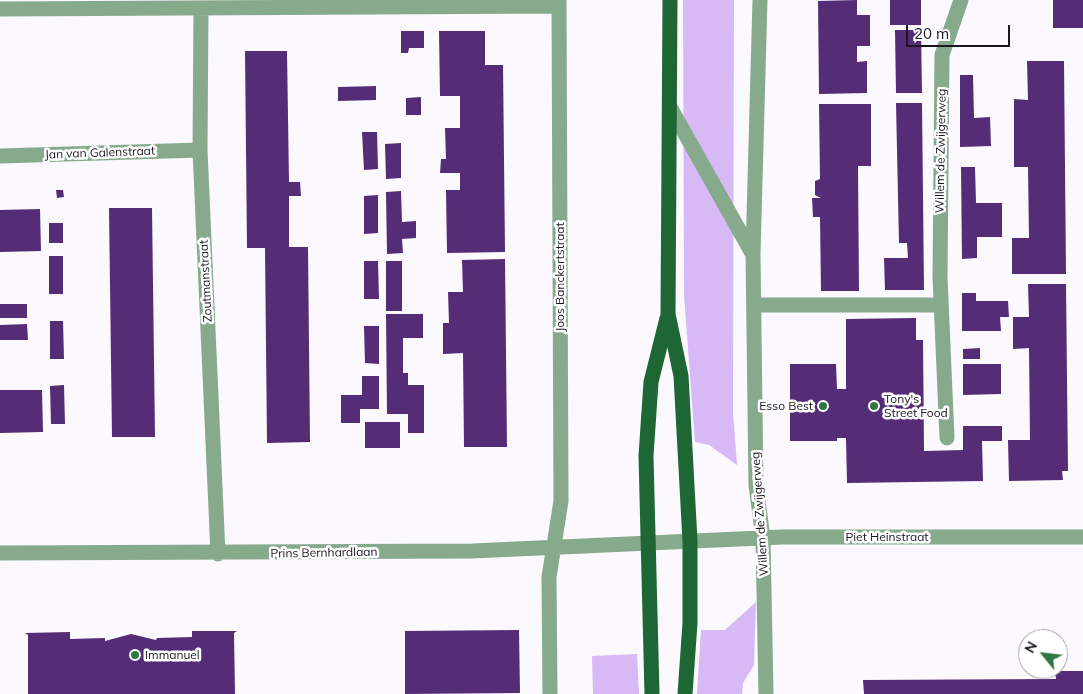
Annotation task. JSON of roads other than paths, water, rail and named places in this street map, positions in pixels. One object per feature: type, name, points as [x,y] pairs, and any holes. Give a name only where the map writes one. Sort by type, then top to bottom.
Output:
[{"type":"main road","name":"Willem de Zwijgerweg","points":[[670,0],[668,314],[681,376],[690,541],[690,623],[685,694]]},
{"type":"main road","name":"Willem de Zwijgerweg","points":[[652,694],[646,456],[651,382],[668,314]]},
{"type":"street","name":"Willem de Zwijgerweg","points":[[760,0],[753,254],[756,485],[763,538],[766,694]]},
{"type":"street","name":"Willem de Zwijgerweg","points":[[947,438],[941,305],[942,54],[961,0]]},
{"type":"street","name":"Joos Banckertstraat","points":[[0,10],[559,3],[561,500],[553,548]]},
{"type":"street","name":"Zoutmanstraat","points":[[201,8],[200,150],[218,554]]},
{"type":"street","name":"Willem de Zwijgerweg","points":[[670,107],[753,254]]},
{"type":"street","name":"Jan van Galenstraat","points":[[0,156],[200,150]]},
{"type":"street","points":[[754,305],[941,305]]},
{"type":"street","name":"Piet Heinstraat","points":[[649,543],[763,538],[1083,537]]},
{"type":"street","name":"Prins Bernhardlaan","points":[[0,554],[472,551],[649,543]]},
{"type":"street","points":[[550,694],[549,578],[553,548]]},
{"type":"place","name":"Esso Best","points":[[823,406]]},
{"type":"place","name":"Tony's Street Food","points":[[874,406]]},
{"type":"place","name":"Immanuel","points":[[135,655]]}]
